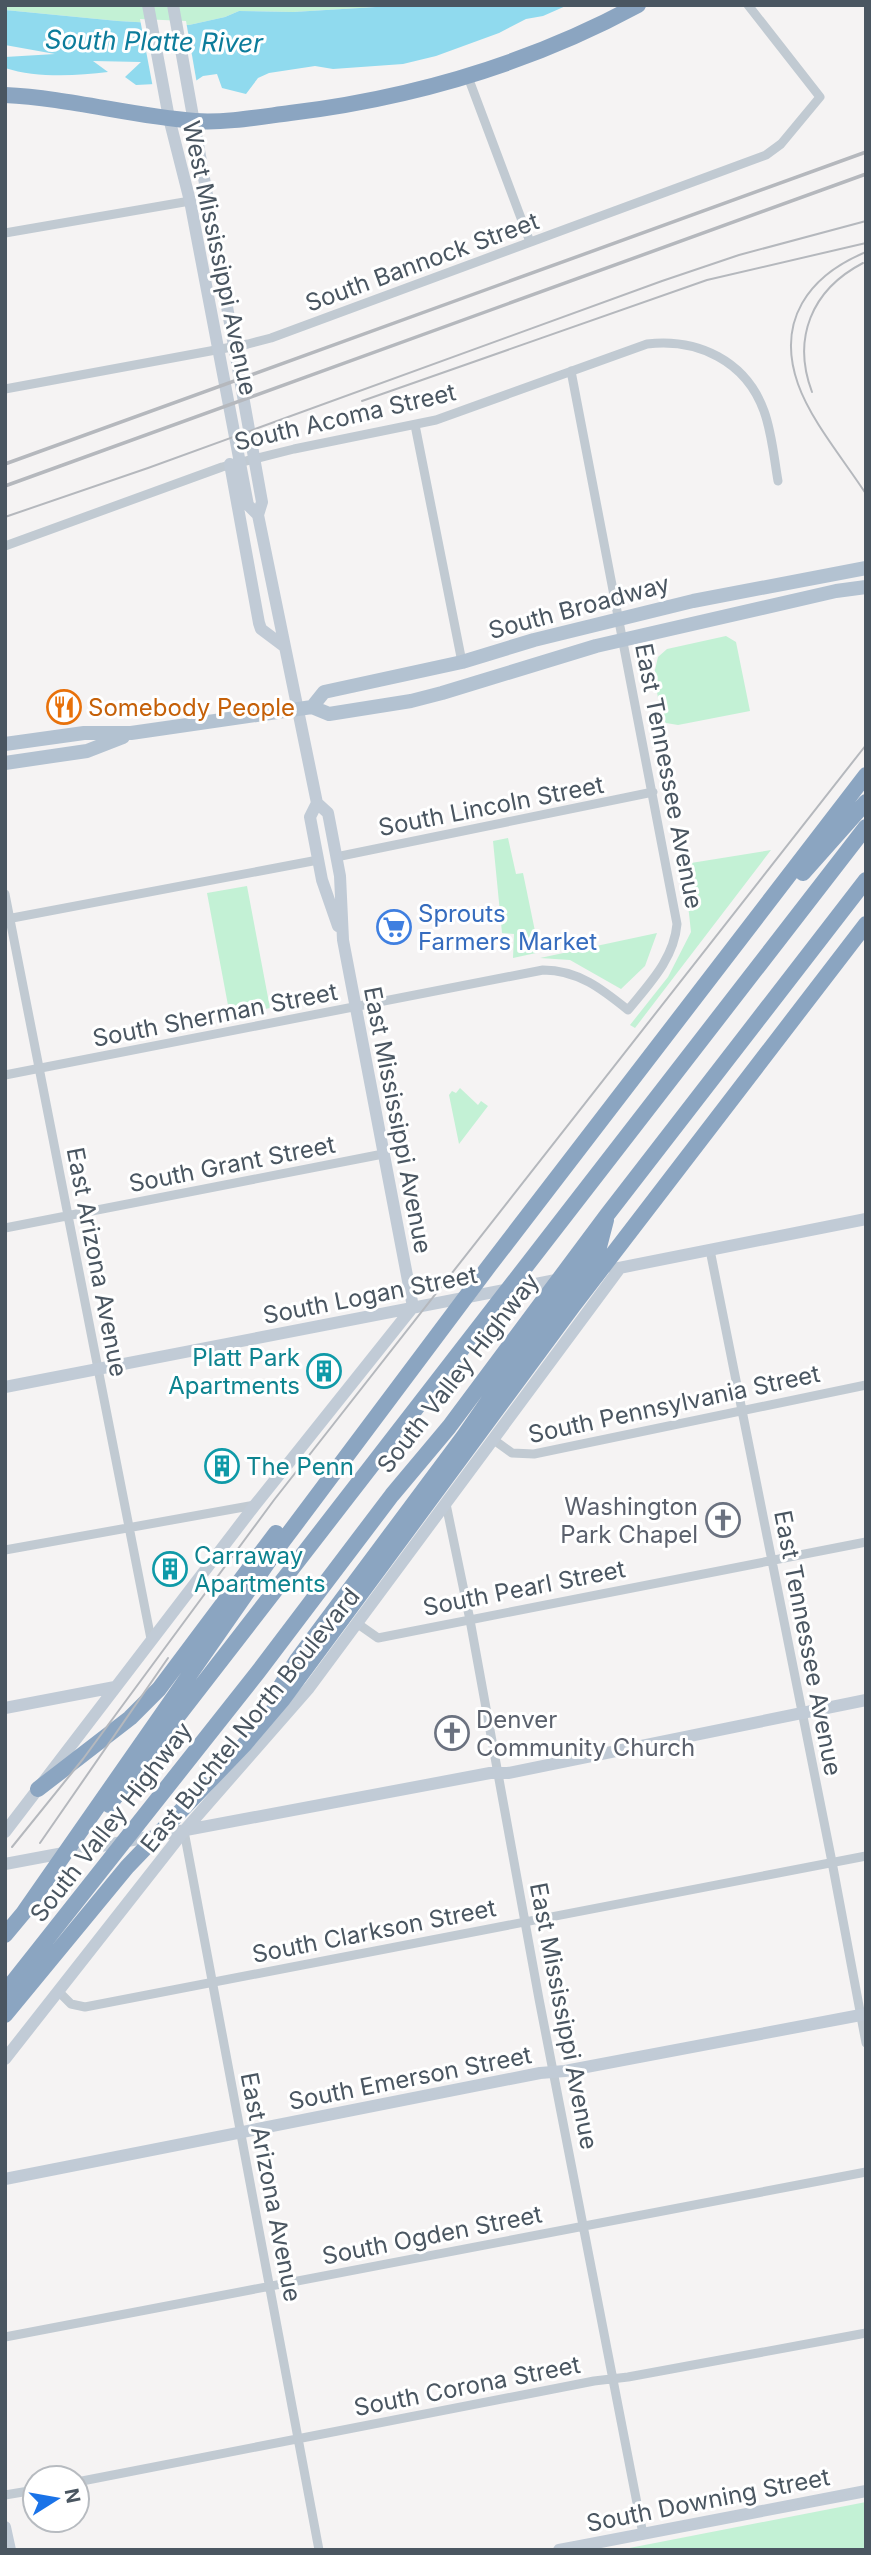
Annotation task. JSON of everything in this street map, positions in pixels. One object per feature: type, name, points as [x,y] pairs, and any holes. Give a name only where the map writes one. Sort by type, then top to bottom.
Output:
[{"type":"highway","points":[[5,95],[194,121],[253,118],[321,109],[468,77],[560,43],[638,5]]},
{"type":"highway","points":[[24,1912],[280,1545],[489,1266],[866,775]]},
{"type":"highway","points":[[702,987],[866,802]]},
{"type":"highway","name":"South Valley Highway","points":[[5,1935],[125,1786],[866,827]]},
{"type":"highway","name":"South Valley Highway","points":[[5,1992],[241,1694],[392,1495],[449,1427],[607,1215],[866,880]]},
{"type":"highway","points":[[5,2015],[127,1867],[244,1745],[290,1690],[573,1306],[866,924]]},
{"type":"highway","points":[[222,1786],[287,1675],[464,1436],[599,1247],[607,1215]]},
{"type":"highway","points":[[38,1789],[130,1718],[159,1689],[338,1449],[489,1266]]},
{"type":"main road","name":"West Mississippi Avenue","points":[[148,5],[169,118],[190,201],[248,505],[258,515]]},
{"type":"main road","name":"West Mississippi Avenue","points":[[173,5],[262,502],[258,515],[285,646],[305,707]]},
{"type":"main road","points":[[190,201],[199,213],[214,271],[224,296]]},
{"type":"main road","points":[[232,464],[259,623],[261,629],[285,646]]},
{"type":"main road","name":"South Broadway","points":[[305,707],[324,692],[462,662],[534,640],[693,601],[866,568]]},
{"type":"main road","name":"South Broadway","points":[[5,744],[84,733],[131,733],[305,707],[329,714],[411,701],[623,640],[836,591],[866,587]]},
{"type":"main road","name":"East Mississippi Avenue","points":[[305,707],[317,803],[328,813],[340,876],[343,940],[355,1008],[383,1154],[417,1307]]},
{"type":"main road","name":"South Broadway","points":[[5,764],[87,751],[131,733]]},
{"type":"main road","points":[[317,803],[310,817],[324,852],[328,856],[336,856]]},
{"type":"main road","name":"East Mississippi Avenue","points":[[310,817],[322,880],[343,940]]},
{"type":"main road","name":"South Logan Street","points":[[5,1387],[866,1219]]},
{"type":"main road","name":"East Buchtel North Boulevard","points":[[5,2059],[184,1831],[309,1688],[494,1440],[615,1269]]},
{"type":"main road","points":[[5,1832],[255,1505],[417,1307]]},
{"type":"main road","points":[[5,1708],[115,1687]]},
{"type":"main road","points":[[5,1864],[497,1772],[512,1772],[866,1700]]},
{"type":"main road","name":"South Emerson Street","points":[[5,2179],[554,2071],[863,2015]]},
{"type":"main road","name":"South Downing Street","points":[[559,2550],[866,2491]]},
{"type":"main road","points":[[5,2527],[10,2550]]},
{"type":"street","name":"South Bannock Street","points":[[5,389],[248,344],[287,333],[766,155],[781,144],[820,97],[748,5]]},
{"type":"street","points":[[468,77],[530,242]]},
{"type":"street","points":[[5,233],[190,201]]},
{"type":"street","name":"South Acoma Street","points":[[5,546],[232,464],[436,420],[647,344],[680,342],[711,352],[738,371],[758,397],[767,420],[778,481]]},
{"type":"street","name":"East Tennessee Avenue","points":[[571,371],[675,907],[676,937],[661,969],[628,1010]]},
{"type":"street","points":[[415,425],[462,662]]},
{"type":"street","name":"South Lincoln Street","points":[[336,856],[653,792]]},
{"type":"street","points":[[8,919],[318,860]]},
{"type":"street","name":"East Arizona Avenue","points":[[5,894],[151,1639]]},
{"type":"street","name":"South Sherman Street","points":[[5,1075],[532,972],[552,970],[572,974],[593,983],[628,1010]]},
{"type":"street","name":"South Grant Street","points":[[5,1228],[383,1154]]},
{"type":"street","name":"East Tennessee Avenue","points":[[710,1251],[863,2015],[866,2043]]},
{"type":"street","name":"South Pennsylvania Street","points":[[494,1440],[512,1453],[525,1455],[866,1385]]},
{"type":"street","name":"East Mississippi Avenue","points":[[446,1504],[643,2534]]},
{"type":"street","points":[[5,1550],[255,1505]]},
{"type":"street","name":"South Pearl Street","points":[[358,1624],[378,1638],[866,1542]]},
{"type":"street","name":"East Arizona Avenue","points":[[184,1831],[319,2550]]},
{"type":"street","name":"South Clarkson Street","points":[[59,1992],[71,2004],[85,2007],[866,1856]]},
{"type":"street","name":"South Ogden Street","points":[[5,2337],[866,2172]]},
{"type":"street","name":"South Corona Street","points":[[91,2479],[866,2333]]},
{"type":"green space","points":[[5,5],[409,5],[293,12],[239,11],[189,25],[5,10]]},
{"type":"green space","points":[[726,636],[736,642],[750,711],[678,725],[666,723],[661,716],[654,674],[658,657],[667,649]]},
{"type":"green space","points":[[508,838],[516,874],[523,873],[536,936],[532,937],[536,953],[513,958],[514,934],[502,933],[493,841]]},
{"type":"green space","points":[[771,850],[635,1028],[630,1025],[668,977],[691,932],[684,868],[691,863]]},
{"type":"green space","points":[[247,886],[270,1008],[230,1016],[207,893]]},
{"type":"green space","points":[[657,933],[645,966],[621,989],[570,960],[540,958]]},
{"type":"green space","points":[[460,1088],[478,1105],[481,1101],[488,1106],[459,1144],[449,1095]]},
{"type":"green space","points":[[866,2502],[866,2550],[619,2550]]},
{"type":"water","name":"South Platte River","points":[[409,5],[568,5],[436,56],[403,64],[333,69],[315,66],[269,73],[258,78],[246,94],[222,88],[217,74],[203,76],[194,82],[136,85],[125,77],[141,62],[93,61],[108,72],[70,75],[43,75],[5,68],[5,57],[55,54],[5,45],[5,10],[189,25],[239,11],[293,12]]},
{"type":"pier","points":[[140,19],[186,21],[197,84],[153,88]]},
{"type":"tram line","points":[[5,517],[148,468],[662,281],[739,255],[866,221]]},
{"type":"tram line","points":[[362,401],[707,280],[866,243]]},
{"type":"tram line","points":[[866,252],[828,274],[813,288],[802,303],[791,340],[792,361],[804,398],[819,426],[866,494]]},
{"type":"tram line","points":[[812,392],[804,353],[810,318],[830,287],[863,263]]},
{"type":"tram line","points":[[12,1847],[83,1759],[274,1500],[866,745]]},
{"type":"tram line","points":[[40,1843],[168,1658]]},
{"type":"railway","points":[[5,464],[866,152]]},
{"type":"railway","points":[[5,486],[866,174]]},
{"type":"place","name":"Somebody People","points":[[64,707]]},
{"type":"place","name":"Sprouts Farmers Market","points":[[394,927]]},
{"type":"place","name":"Platt Park Apartments","points":[[324,1371]]},
{"type":"place","name":"The Penn","points":[[222,1466]]},
{"type":"place","name":"Washington Park Chapel","points":[[723,1520]]},
{"type":"place","name":"Carraway Apartments","points":[[170,1569]]},
{"type":"place","name":"Denver Community Church","points":[[452,1733]]}]
